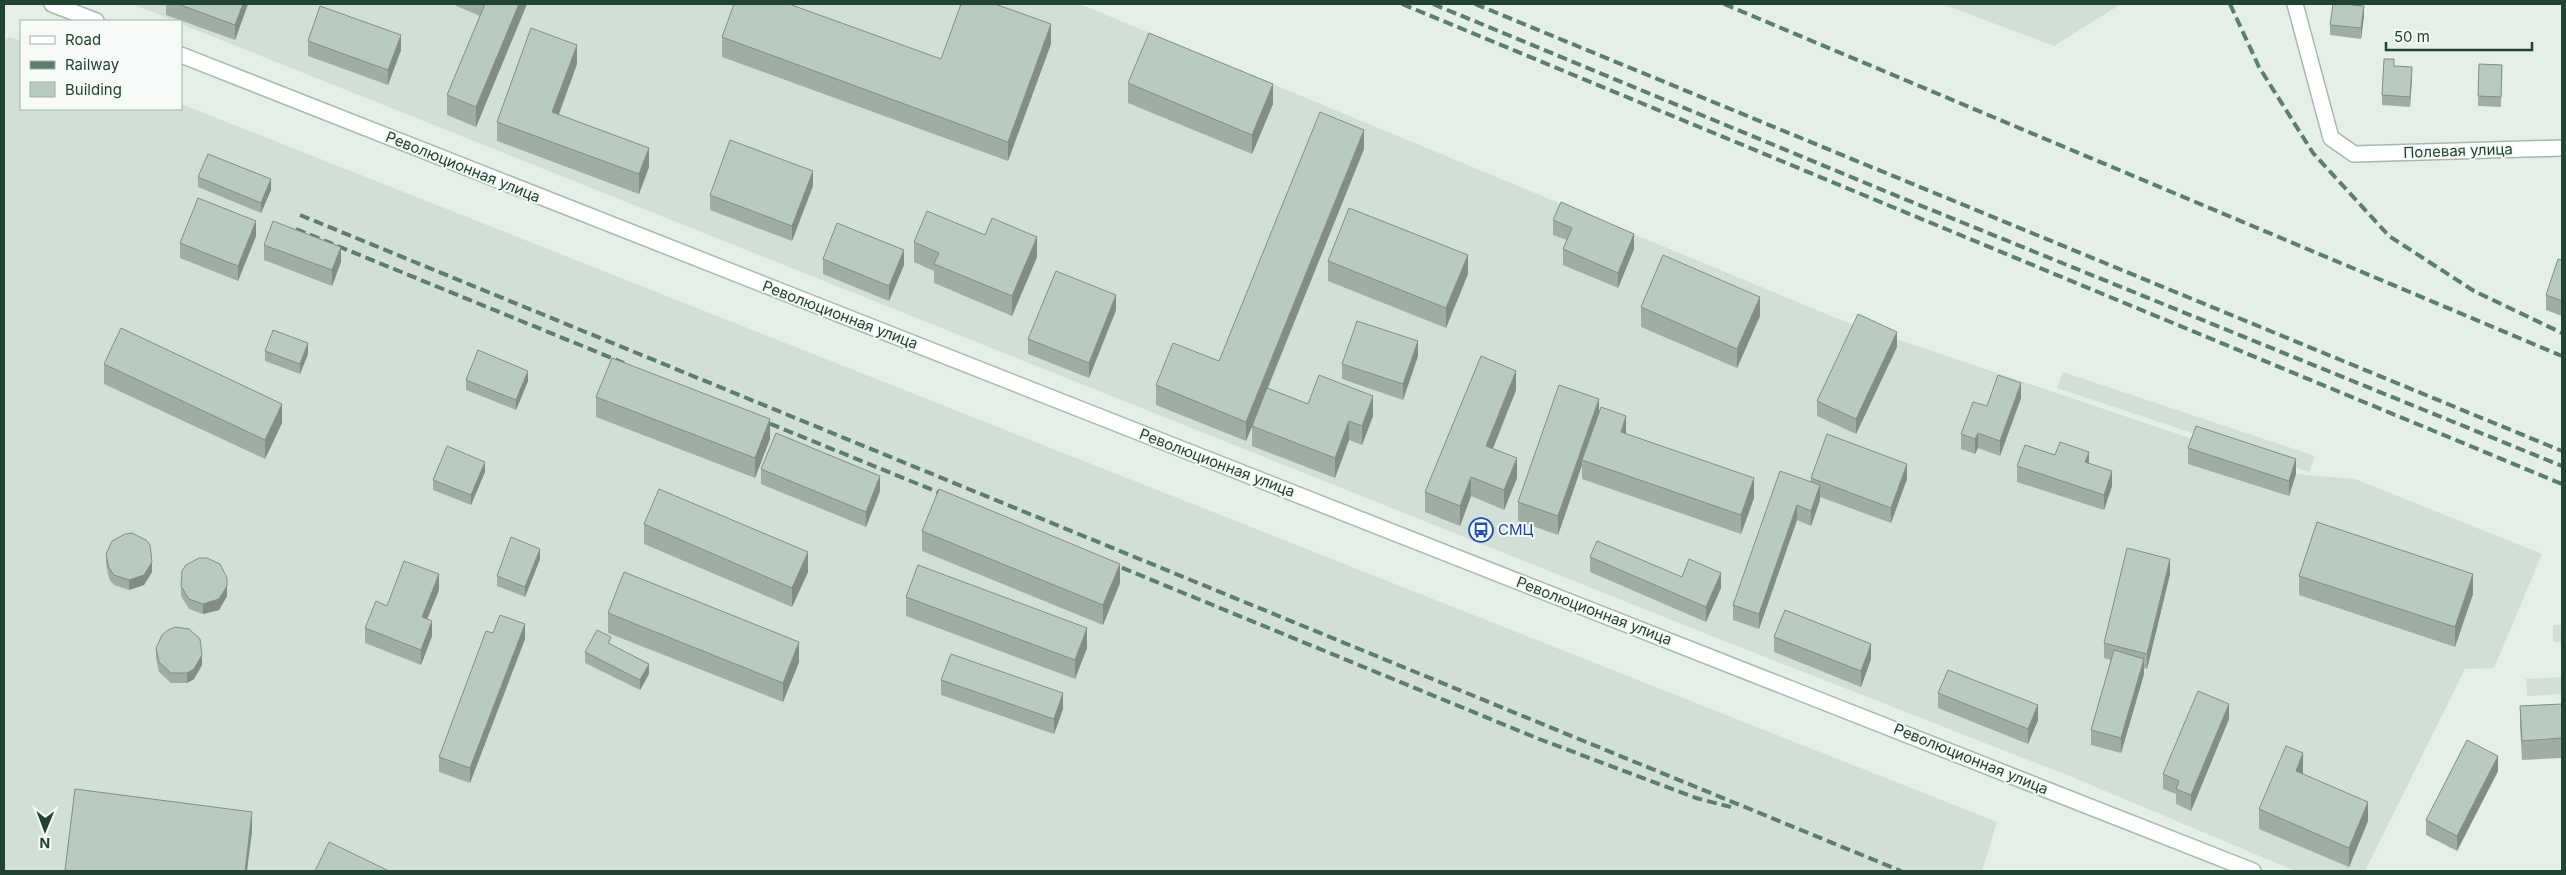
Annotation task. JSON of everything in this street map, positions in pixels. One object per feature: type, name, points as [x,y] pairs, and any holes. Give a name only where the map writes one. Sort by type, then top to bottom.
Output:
[{"type":"main road","points":[[52,4],[93,20]]},
{"type":"main road","name":"Полевая улица","points":[[2295,4],[2331,138],[2354,154],[2562,148]]},
{"type":"main road","name":"Революционная улица","points":[[182,55],[2253,871]]},
{"type":"shaded area","points":[[132,4],[1080,4],[1843,321],[2296,474],[2355,479],[2542,554],[2494,668],[2465,669],[2365,871],[2295,871],[2072,777],[1714,637],[182,24],[182,20],[172,20]]},
{"type":"shaded area","points":[[1942,4],[2121,4],[2054,46]]},
{"type":"shaded area","points":[[10,37],[20,41],[20,110],[182,110],[182,104],[1997,822],[1982,871],[4,871],[4,39]]},
{"type":"shaded area","points":[[2063,372],[2315,456],[2309,472],[2057,388]]},
{"type":"shaded area","points":[[2553,625],[2562,625],[2562,642],[2553,642]]},
{"type":"shaded area","points":[[2562,677],[2562,694],[2527,696],[2526,679]]},
{"type":"building","points":[[178,4],[243,4],[235,25]]},
{"type":"building","points":[[485,4],[519,4],[476,107],[447,95]]},
{"type":"building","points":[[734,4],[789,4],[941,59],[961,4],[995,4],[1051,24],[1008,142],[722,37]]},
{"type":"building","points":[[2333,4],[2364,6],[2361,28],[2330,25]]},
{"type":"building","points":[[320,6],[401,35],[388,70],[308,41]]},
{"type":"building","points":[[531,28],[577,45],[552,112],[649,148],[639,174],[497,122]]},
{"type":"building","points":[[1149,33],[1273,84],[1252,135],[1128,83]]},
{"type":"building","points":[[2384,59],[2394,59],[2394,66],[2412,67],[2410,97],[2382,95]]},
{"type":"building","points":[[2479,64],[2502,65],[2501,97],[2478,96]]},
{"type":"building","points":[[1320,112],[1364,130],[1246,422],[1156,385],[1173,343],[1219,361]]},
{"type":"building","points":[[730,140],[813,171],[792,226],[710,195]]},
{"type":"building","points":[[208,154],[271,179],[261,203],[198,177]]},
{"type":"building","points":[[198,198],[256,221],[238,266],[180,243]]},
{"type":"building","points":[[1561,202],[1634,234],[1618,273],[1563,249],[1572,228],[1553,220]]},
{"type":"building","points":[[1349,208],[1468,255],[1446,308],[1328,261]]},
{"type":"building","points":[[927,211],[985,235],[992,218],[1037,237],[1012,296],[934,264],[939,253],[914,242]]},
{"type":"building","points":[[273,221],[341,247],[332,270],[264,245]]},
{"type":"building","points":[[837,223],[904,250],[889,286],[823,259]]},
{"type":"building","points":[[1663,255],[1760,297],[1737,349],[1641,307]]},
{"type":"building","points":[[2558,259],[2562,260],[2562,301],[2546,295]]},
{"type":"building","points":[[1056,271],[1116,295],[1089,363],[1028,339]]},
{"type":"building","points":[[1858,314],[1897,332],[1856,419],[1817,401]]},
{"type":"building","points":[[1357,321],[1418,341],[1403,384],[1342,364]]},
{"type":"building","points":[[121,328],[282,404],[265,440],[104,364]]},
{"type":"building","points":[[273,330],[308,343],[300,364],[265,351]]},
{"type":"building","points":[[478,350],[528,371],[516,400],[466,380]]},
{"type":"building","points":[[1481,356],[1516,371],[1486,446],[1517,458],[1504,490],[1471,477],[1460,506],[1425,492]]},
{"type":"building","points":[[612,358],[770,419],[755,458],[596,397]]},
{"type":"building","points":[[1319,375],[1373,396],[1362,426],[1349,421],[1335,458],[1252,426],[1267,388],[1308,404]]},
{"type":"building","points":[[1998,375],[2021,383],[2000,441],[1978,433],[1975,439],[1961,434],[1973,402],[1987,406]]},
{"type":"building","points":[[1559,385],[1599,399],[1558,516],[1518,502]]},
{"type":"building","points":[[1601,407],[1626,416],[1621,432],[1754,478],[1741,515],[1582,460]]},
{"type":"building","points":[[2196,426],[2296,459],[2289,481],[2188,448]]},
{"type":"building","points":[[776,433],[880,476],[866,512],[761,469]]},
{"type":"building","points":[[1827,434],[1907,464],[1891,508],[1811,478]]},
{"type":"building","points":[[2060,442],[2089,452],[2085,462],[2112,471],[2104,495],[2017,466],[2025,445],[2055,455]]},
{"type":"building","points":[[447,446],[485,462],[471,495],[433,480]]},
{"type":"building","points":[[1780,471],[1820,485],[1811,511],[1797,505],[1759,614],[1733,605]]},
{"type":"building","points":[[659,489],[808,552],[792,588],[644,524]]},
{"type":"building","points":[[939,489],[1120,564],[1103,605],[922,531]]},
{"type":"building","points":[[2317,522],[2473,574],[2455,627],[2299,576]]},
{"type":"building","points":[[132,533],[146,540],[150,545],[152,562],[144,575],[129,580],[114,575],[109,568],[106,554],[112,541],[125,534]]},
{"type":"building","points":[[511,537],[540,549],[525,587],[497,576]]},
{"type":"building","points":[[1597,541],[1682,577],[1689,559],[1721,573],[1706,607],[1590,557]]},
{"type":"building","points":[[2127,548],[2170,559],[2147,654],[2104,643]]},
{"type":"building","points":[[199,558],[207,558],[220,564],[227,578],[227,586],[219,599],[203,604],[189,599],[181,586],[182,571],[186,565]]},
{"type":"building","points":[[404,561],[439,574],[422,617],[432,621],[421,650],[365,628],[376,601],[387,606]]},
{"type":"building","points":[[918,565],[1087,628],[1075,660],[906,597]]},
{"type":"building","points":[[624,572],[799,642],[783,683],[608,613]]},
{"type":"building","points":[[1785,610],[1871,644],[1861,671],[1774,637]]},
{"type":"building","points":[[500,615],[525,624],[470,768],[439,757],[486,631],[493,633]]},
{"type":"building","points":[[175,627],[189,629],[200,639],[202,655],[194,669],[187,673],[171,673],[159,662],[156,648],[162,635]]},
{"type":"building","points":[[597,630],[611,637],[608,643],[649,664],[640,680],[585,652]]},
{"type":"building","points":[[2114,650],[2144,659],[2121,738],[2091,730]]},
{"type":"building","points":[[951,654],[1063,693],[1054,719],[941,680]]},
{"type":"building","points":[[1948,670],[2038,705],[2028,729],[1938,693]]},
{"type":"building","points":[[2198,691],[2229,704],[2191,795],[2176,789],[2179,781],[2163,774]]},
{"type":"building","points":[[2562,704],[2562,738],[2522,741],[2520,706]]},
{"type":"building","points":[[2467,740],[2498,756],[2457,836],[2426,820]]},
{"type":"building","points":[[2286,746],[2303,753],[2296,771],[2368,802],[2349,848],[2259,809]]},
{"type":"building","points":[[75,789],[252,812],[245,871],[65,870]]},
{"type":"building","points":[[329,842],[389,871],[315,871]]},
{"type":"railway","points":[[1402,4],[2562,484]]},
{"type":"railway","points":[[1433,4],[1902,198],[2562,466]]},
{"type":"railway","points":[[1475,4],[2562,451]]},
{"type":"railway","points":[[1724,4],[2562,356]]},
{"type":"railway","points":[[2230,4],[2259,67],[2313,153],[2389,236],[2474,291],[2562,333]]},
{"type":"railway","points":[[300,215],[1901,871]]},
{"type":"railway","points":[[296,229],[624,363]]},
{"type":"railway","points":[[756,418],[950,497]]},
{"type":"railway","points":[[1108,562],[1539,739],[1696,798],[1731,807]]},
{"type":"place","name":"СМЦ","points":[[1481,530]]}]
